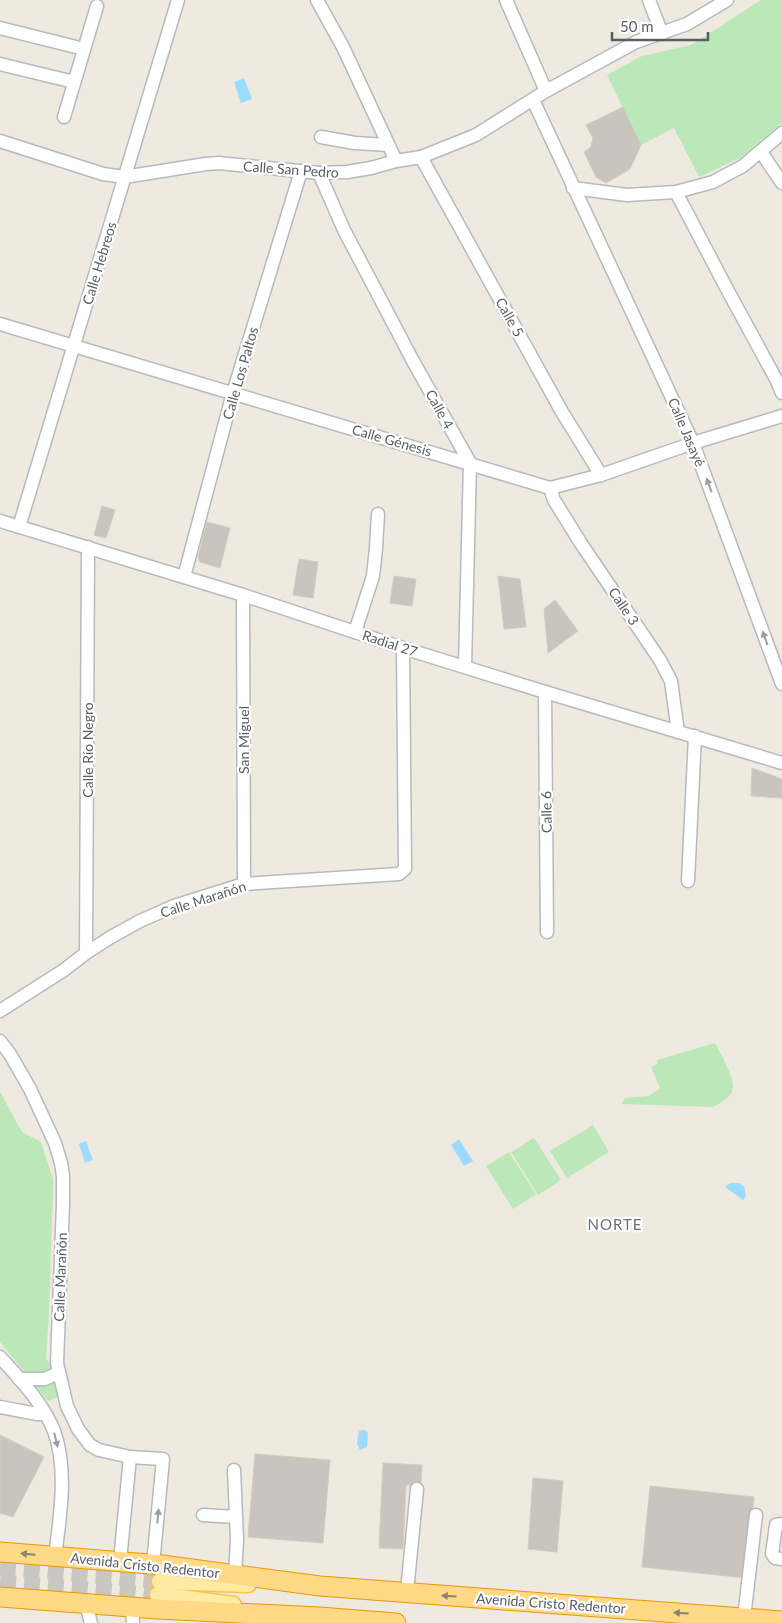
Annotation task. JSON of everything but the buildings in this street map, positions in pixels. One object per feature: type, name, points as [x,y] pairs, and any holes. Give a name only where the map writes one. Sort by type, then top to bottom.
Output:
[{"type":"highway","name":"Avenida Cristo Redentor","points":[[0,1552],[120,1562],[157,1580],[236,1574],[320,1586],[782,1621]]},
{"type":"highway","name":"Avenida Cristo Redentor","points":[[0,1597],[86,1604],[133,1615],[396,1623]]},
{"type":"main road","name":"Avenida Cristo Redentor","points":[[157,1580],[320,1586]]},
{"type":"main road","name":"Avenida Cristo Redentor","points":[[157,1580],[319,1620]]},
{"type":"street","name":"Calle Hebreos","points":[[19,527],[178,0]]},
{"type":"street","points":[[316,0],[342,47],[396,161]]},
{"type":"street","points":[[506,0],[546,91]]},
{"type":"street","points":[[649,0],[662,34]]},
{"type":"street","name":"Calle San Pedro","points":[[0,141],[102,174],[124,177],[193,164],[219,163],[318,173],[371,168],[396,161],[422,157],[476,135],[546,91],[636,42],[687,24],[728,0]]},
{"type":"street","points":[[64,117],[97,6]]},
{"type":"street","points":[[0,28],[84,49]]},
{"type":"street","points":[[0,64],[74,82]]},
{"type":"street","name":"Calle Jasayé","points":[[533,100],[693,443],[782,684]]},
{"type":"street","points":[[573,188],[627,195],[676,192],[713,182],[744,166],[782,133]]},
{"type":"street","points":[[321,137],[355,143],[388,145]]},
{"type":"street","points":[[761,152],[782,183]]},
{"type":"street","name":"Calle 5","points":[[422,157],[562,412],[601,475]]},
{"type":"street","name":"Calle Los Paltos","points":[[184,577],[233,392],[301,171]]},
{"type":"street","name":"Calle 4","points":[[318,173],[344,230],[413,361],[470,463]]},
{"type":"street","points":[[676,192],[782,393]]},
{"type":"street","name":"Calle Génesis","points":[[0,324],[550,488]]},
{"type":"street","points":[[550,488],[601,475],[693,443],[782,416]]},
{"type":"street","points":[[465,666],[470,463]]},
{"type":"street","name":"Calle 3","points":[[550,488],[554,500],[580,542],[660,660],[671,681],[678,732]]},
{"type":"street","points":[[355,632],[373,576],[378,514]]},
{"type":"street","name":"Radial 27","points":[[0,521],[243,595],[403,648],[545,692],[782,763]]},
{"type":"street","name":"Calle Río Negro","points":[[86,953],[88,547]]},
{"type":"street","name":"San Miguel","points":[[243,595],[244,884]]},
{"type":"street","name":"Calle Marañón","points":[[0,1010],[64,970],[86,953],[140,921],[174,906],[244,884],[399,874],[403,872],[406,869],[403,648]]},
{"type":"street","name":"Calle 6","points":[[545,692],[547,932]]},
{"type":"street","points":[[688,881],[695,736]]},
{"type":"street","name":"Calle Marañón","points":[[0,1041],[10,1054],[30,1089],[55,1143],[61,1162],[63,1204],[57,1344],[58,1374],[67,1406],[78,1429],[90,1445],[99,1450],[130,1457],[163,1459],[157,1580]]},
{"type":"street","points":[[0,1358],[19,1378],[45,1414],[54,1431],[60,1459],[60,1515],[55,1556]]},
{"type":"street","points":[[19,1378],[45,1379],[58,1374]]},
{"type":"street","points":[[0,1407],[45,1414]]},
{"type":"street","points":[[120,1562],[130,1457]]},
{"type":"street","points":[[234,1470],[236,1574]]},
{"type":"street","points":[[407,1592],[417,1489]]},
{"type":"street","points":[[203,1515],[236,1517]]},
{"type":"street","points":[[744,1618],[756,1515]]},
{"type":"street","points":[[782,1524],[776,1525],[772,1554],[775,1558],[782,1559]]},
{"type":"street","points":[[86,1604],[91,1623]]},
{"type":"green space","points":[[761,0],[782,0],[782,123],[740,158],[699,177],[674,128],[641,145],[607,75],[642,56],[691,45]]},
{"type":"green space","points":[[715,1043],[727,1067],[733,1087],[731,1094],[721,1103],[713,1107],[622,1104],[625,1098],[649,1096],[660,1088],[651,1067],[658,1064],[657,1060]]},
{"type":"green space","points":[[0,1092],[22,1132],[41,1142],[53,1179],[46,1359],[50,1363],[58,1397],[48,1401],[0,1342]]},
{"type":"green space","points":[[593,1125],[609,1152],[567,1178],[550,1151]]},
{"type":"green space","points":[[534,1138],[561,1180],[538,1195],[511,1152]]},
{"type":"green space","points":[[509,1152],[536,1194],[513,1209],[486,1166]]},
{"type":"water","points":[[244,78],[252,99],[241,103],[234,82]]},
{"type":"water","points":[[459,1139],[473,1161],[464,1166],[451,1145]]},
{"type":"water","points":[[86,1141],[93,1160],[85,1163],[79,1144]]},
{"type":"water","points":[[730,1183],[739,1183],[744,1186],[746,1196],[743,1200],[725,1187]]},
{"type":"water","points":[[362,1430],[368,1433],[367,1447],[360,1450],[357,1444],[359,1431]]},
{"type":"tunnel","points":[[0,1567],[160,1581]]},
{"type":"tunnel","points":[[0,1582],[158,1595]]},
{"type":"district","name":"NORTE","points":[[615,1224]]}]
